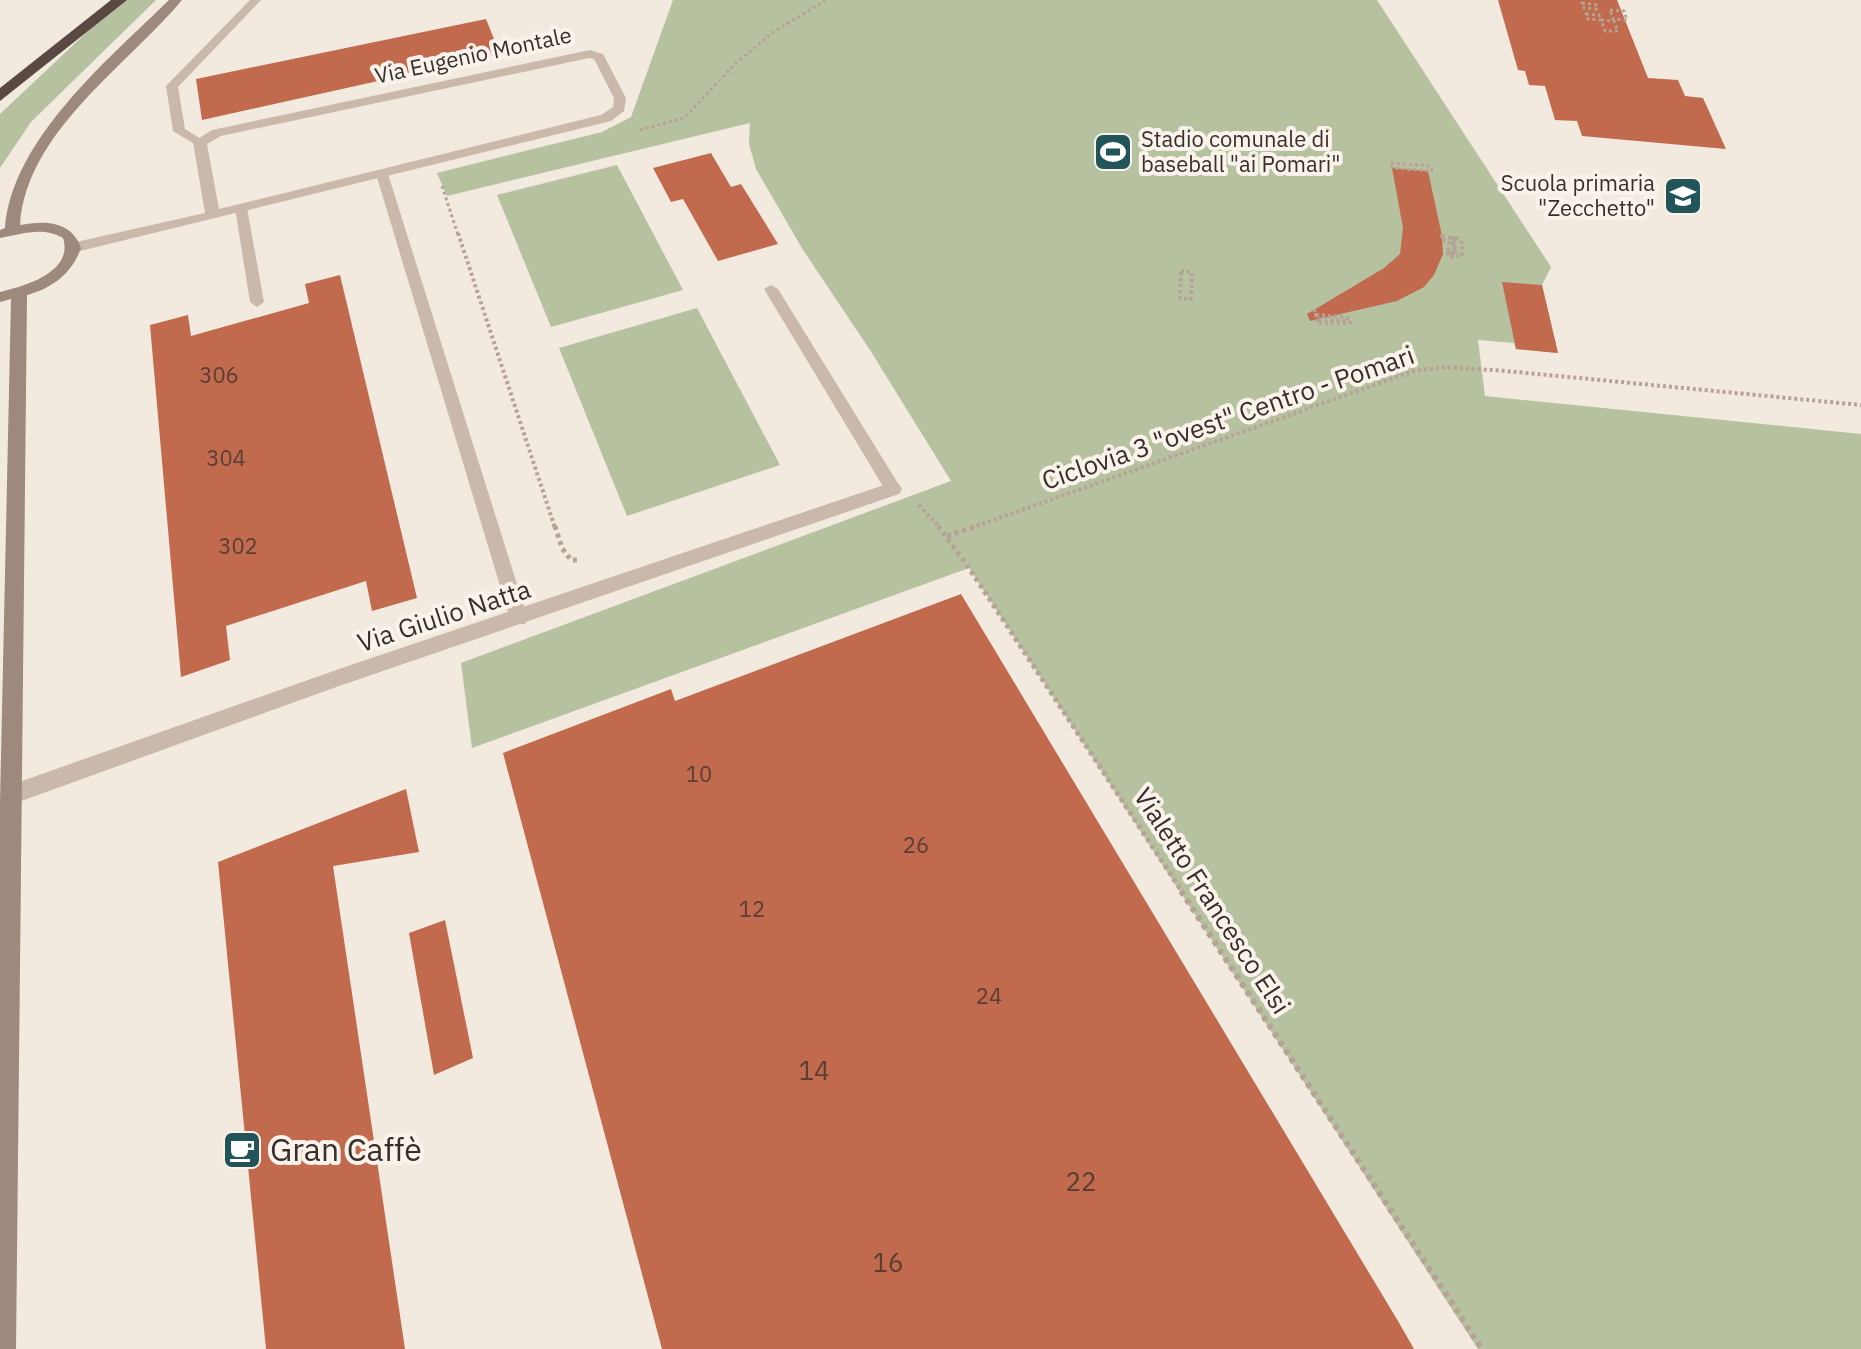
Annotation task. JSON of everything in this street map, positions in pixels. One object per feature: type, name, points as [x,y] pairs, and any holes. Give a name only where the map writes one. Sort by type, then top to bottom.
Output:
[{"type":"highway","points":[[0,96],[120,0]]},
{"type":"street","points":[[2,1349],[3,1072],[13,794],[10,295],[53,278],[74,257],[76,247],[73,238],[64,231],[32,227],[6,232],[16,200],[42,149],[88,87],[176,0]]},
{"type":"street","name":"Via Eugenio Montale","points":[[76,247],[606,118],[619,108],[620,98],[599,57],[577,55],[217,133],[200,142]]},
{"type":"street","points":[[200,142],[213,216]]},
{"type":"street","name":"Via Giulio Natta","points":[[13,794],[189,728],[519,619],[893,489]]},
{"type":"lane","points":[[200,142],[179,131],[172,86],[256,0]]},
{"type":"lane","points":[[382,174],[519,619]]},
{"type":"lane","points":[[241,208],[257,302]]},
{"type":"lane","points":[[771,289],[893,489]]},
{"type":"path","points":[[1391,163],[1430,166],[1432,171],[1392,168],[1391,163]]},
{"type":"path","points":[[441,181],[562,548],[571,560],[586,560]]},
{"type":"path","points":[[1442,236],[1460,240],[1462,256],[1449,257],[1448,253],[1449,242],[1442,240],[1442,236]]},
{"type":"path","points":[[1181,271],[1192,272],[1191,299],[1180,298],[1181,271]]},
{"type":"path","points":[[1315,314],[1343,317],[1350,319],[1350,323],[1317,323],[1315,314]]},
{"type":"path","name":"Ciclovia 3 \"ovest\" Centro - Pomari","points":[[947,536],[1133,473],[1414,371],[1447,367],[1506,371],[1861,405]]},
{"type":"path","name":"Vialetto Francesco Elsi","points":[[893,489],[920,506],[947,536],[1482,1349]]},
{"type":"green space","points":[[121,0],[156,0],[31,122],[0,168],[0,114]]},
{"type":"green space","points":[[673,0],[1377,0],[1551,267],[1542,285],[1558,353],[1516,349],[1514,343],[1478,340],[1485,396],[1861,434],[1861,1349],[1478,1349],[969,568],[472,748],[461,663],[951,481],[870,350],[803,250],[756,169],[749,144],[750,123],[447,196],[437,173],[602,132],[631,117]]},
{"type":"green space","points":[[617,165],[683,290],[551,327],[497,195]]},
{"type":"green space","points":[[697,308],[780,465],[627,516],[559,348]]},
{"type":"building","points":[[1498,0],[1617,0],[1648,78],[1678,80],[1685,96],[1703,98],[1726,149],[1582,136],[1577,121],[1555,120],[1545,86],[1529,85],[1525,71],[1518,70]]},
{"type":"building","points":[[486,19],[500,54],[202,120],[196,79]]},
{"type":"building","points":[[711,153],[731,187],[741,184],[778,244],[718,261],[683,199],[671,202],[653,168]]},
{"type":"building","points":[[1392,168],[1428,171],[1442,236],[1443,254],[1434,275],[1424,287],[1397,301],[1310,321],[1307,314],[1384,268],[1400,254],[1403,228]]},
{"type":"building","points":[[340,275],[417,598],[372,611],[366,581],[226,626],[230,660],[181,677],[150,325],[188,315],[191,336],[309,303],[305,284]]},
{"type":"building","points":[[1502,282],[1542,285],[1558,353],[1516,349]]},
{"type":"building","points":[[961,594],[1414,1349],[662,1349],[503,753],[671,689],[675,701]]},
{"type":"building","points":[[406,789],[419,852],[333,866],[405,1349],[266,1349],[218,862]]},
{"type":"building","points":[[445,920],[473,1058],[434,1075],[409,933]]},
{"type":"place","name":"Stadio comunale di baseball \"ai Pomari\"","points":[[1113,152]]},
{"type":"place","name":"Scuola primaria \"Zecchetto\"","points":[[1683,196]]},
{"type":"place","name":"Gran Caffè","points":[[242,1150]]}]
